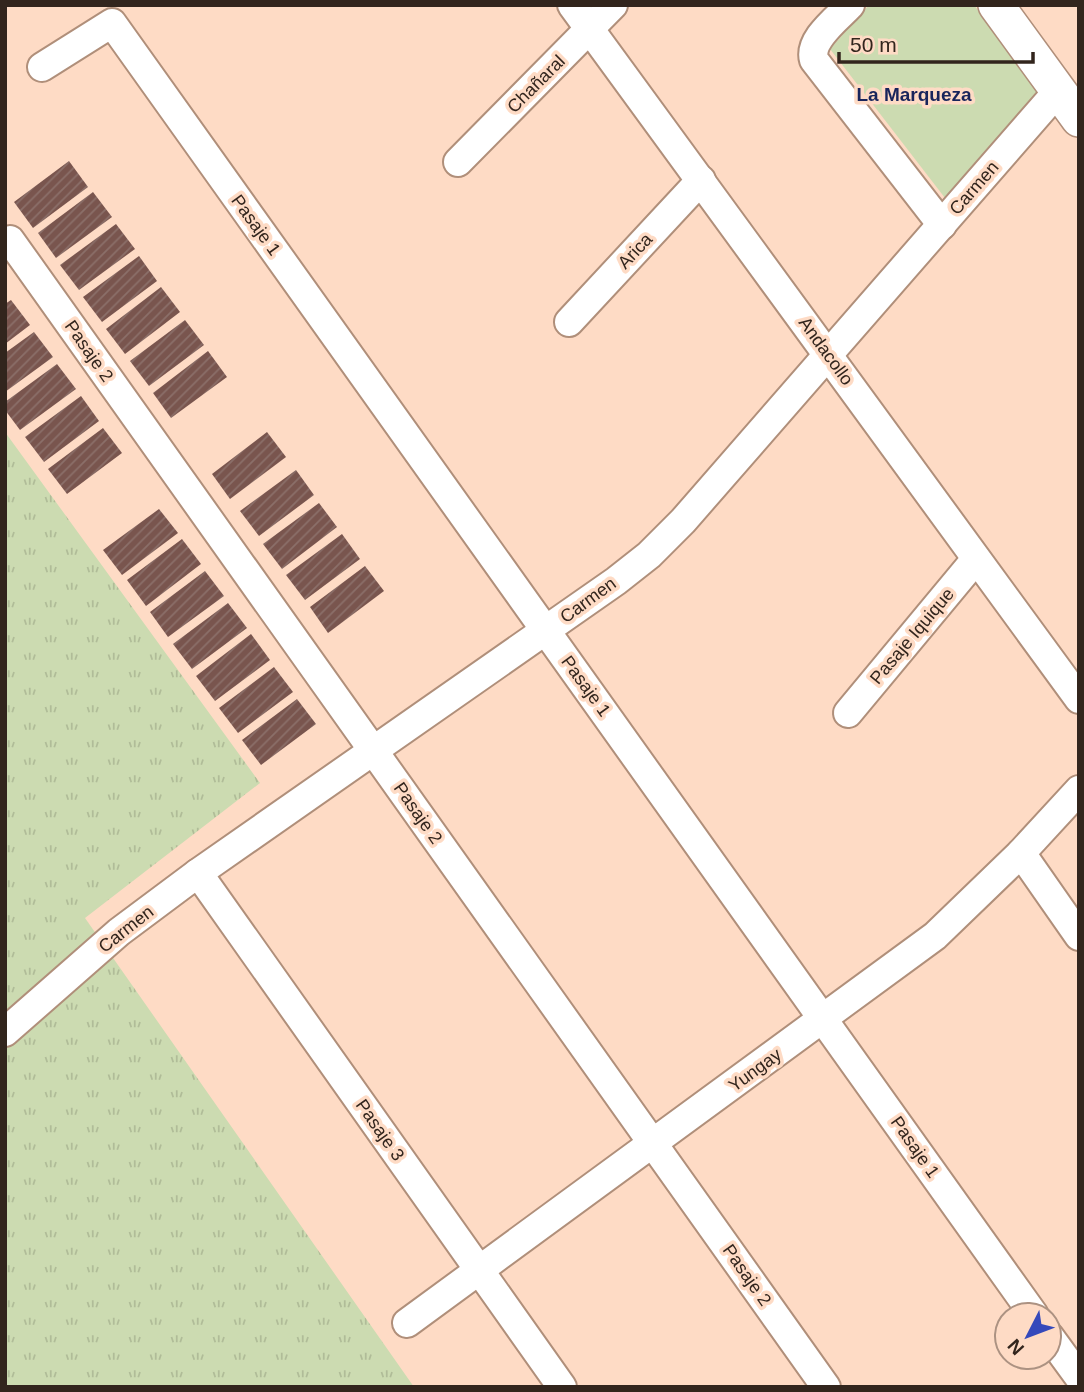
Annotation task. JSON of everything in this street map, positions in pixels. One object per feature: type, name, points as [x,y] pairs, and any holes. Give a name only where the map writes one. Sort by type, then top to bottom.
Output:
[{"type":"street","name":"Andacollo","points":[[572,5],[1079,699]]},
{"type":"street","name":"Chañaral","points":[[458,162],[613,5]]},
{"type":"street","points":[[850,5],[814,44],[811,52],[814,60],[942,225]]},
{"type":"street","points":[[996,5],[1069,79],[1079,118]]},
{"type":"street","name":"Pasaje 1","points":[[42,67],[112,23],[1024,1301]]},
{"type":"street","name":"Carmen","points":[[5,1032],[119,932],[198,873],[546,631],[649,555],[683,521],[1069,79]]},
{"type":"street","name":"Arica","points":[[569,322],[701,180]]},
{"type":"street","name":"Pasaje 2","points":[[10,240],[826,1387]]},
{"type":"street","name":"Pasaje Iquique","points":[[848,713],[976,559]]},
{"type":"street","name":"Yungay","points":[[407,1323],[935,936],[1021,853],[1079,790]]},
{"type":"street","points":[[1021,853],[1079,936]]},
{"type":"street","name":"Pasaje 3","points":[[198,873],[562,1387]]},
{"type":"street","points":[[1063,1355],[1079,1377]]},
{"type":"green space","points":[[869,5],[974,5],[1041,93],[945,198],[830,49]]},
{"type":"green space","points":[[5,432],[260,783],[85,918],[414,1387],[5,1387]]},
{"type":"building","points":[[69,161],[88,187],[33,228],[14,202]]},
{"type":"building","points":[[93,192],[112,217],[56,258],[38,233]]},
{"type":"building","points":[[116,224],[135,249],[79,290],[60,265]]},
{"type":"building","points":[[139,256],[157,281],[102,322],[83,297]]},
{"type":"building","points":[[161,287],[180,312],[125,354],[106,329]]},
{"type":"building","points":[[11,300],[30,325],[5,344],[5,304]]},
{"type":"building","points":[[185,320],[204,345],[149,386],[130,361]]},
{"type":"building","points":[[34,332],[53,357],[5,392],[5,353]]},
{"type":"building","points":[[208,351],[227,377],[171,418],[153,393]]},
{"type":"building","points":[[57,364],[76,389],[20,430],[5,410],[5,402]]},
{"type":"building","points":[[81,396],[99,421],[44,462],[25,437]]},
{"type":"building","points":[[103,428],[122,453],[67,494],[48,469]]},
{"type":"building","points":[[267,432],[286,457],[230,499],[212,474]]},
{"type":"building","points":[[296,470],[314,495],[259,536],[240,511]]},
{"type":"building","points":[[319,503],[337,527],[282,569],[263,544]]},
{"type":"building","points":[[159,509],[178,533],[122,575],[103,550]]},
{"type":"building","points":[[342,534],[360,559],[305,600],[286,575]]},
{"type":"building","points":[[182,539],[201,564],[146,606],[127,580]]},
{"type":"building","points":[[365,566],[384,591],[328,633],[310,607]]},
{"type":"building","points":[[205,571],[224,596],[168,637],[150,612]]},
{"type":"building","points":[[228,603],[247,628],[192,669],[173,644]]},
{"type":"building","points":[[251,634],[270,660],[215,701],[196,676]]},
{"type":"building","points":[[274,667],[293,692],[238,733],[219,708]]},
{"type":"building","points":[[297,699],[316,724],[261,765],[242,740]]},
{"type":"district","name":"La Marqueza","points":[[914,94]]}]
